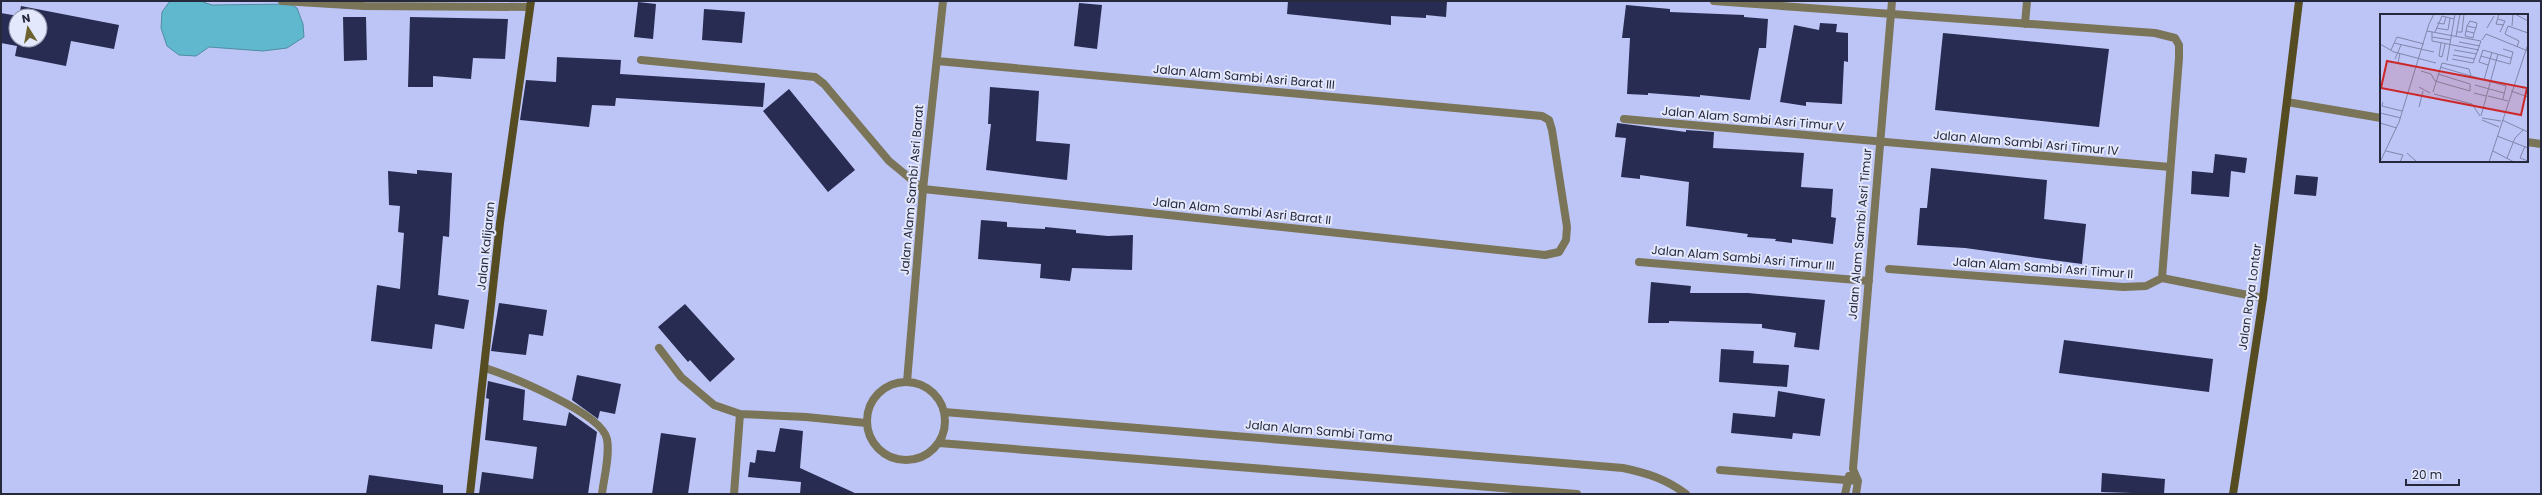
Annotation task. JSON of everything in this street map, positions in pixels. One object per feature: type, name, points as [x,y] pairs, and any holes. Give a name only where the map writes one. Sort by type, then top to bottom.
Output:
[{"type":"street","points":[[282,1],[364,6],[530,4]]},
{"type":"street","name":"Jalan Alam Sambi Asri Barat","points":[[908,382],[923,189],[943,1]]},
{"type":"street","points":[[1714,1],[1761,3],[2169,35],[2174,38],[2178,45],[2179,58],[2162,278],[2263,298]]},
{"type":"street","name":"Jalan Alam Sambi Asri Timur","points":[[1858,481],[1853,469],[1892,1]]},
{"type":"street","points":[[2025,24],[2027,1]]},
{"type":"street","name":"Jalan Raya Lontar","points":[[2233,494],[2263,298],[2300,1]]},
{"type":"street","name":"Jalan Kalijaran","points":[[470,494],[511,136],[530,4]]},
{"type":"street","points":[[641,60],[815,77],[824,84],[889,161],[923,189]]},
{"type":"street","name":"Jalan Alam Sambi Asri Barat III","points":[[937,60],[1542,116],[1549,120],[1567,227],[1566,240],[1559,252]]},
{"type":"street","points":[[2287,102],[2380,118]]},
{"type":"street","name":"Jalan Alam Sambi Asri Timur V","points":[[1624,119],[1880,142]]},
{"type":"street","name":"Jalan Alam Sambi Asri Timur IV","points":[[1880,142],[2170,167]]},
{"type":"street","points":[[2528,142],[2541,144]]},
{"type":"street","name":"Jalan Alam Sambi Asri Barat II","points":[[923,189],[1545,255],[1559,252]]},
{"type":"street","name":"Jalan Alam Sambi Asri Timur III","points":[[1639,262],[1869,281]]},
{"type":"street","name":"Jalan Alam Sambi Asri Timur II","points":[[1889,269],[2123,287],[2146,286],[2162,278]]},
{"type":"street","points":[[659,348],[682,377],[700,395],[714,405],[740,414],[806,417],[866,423]]},
{"type":"street","points":[[485,368],[502,373],[578,410],[601,426],[607,439],[602,494]]},
{"type":"street","points":[[908,382],[924,386],[937,397],[944,412],[944,433],[939,443],[922,457],[911,460],[898,460],[886,455],[876,447],[869,436],[866,423],[868,410],[874,399],[883,389],[894,384],[908,382]]},
{"type":"street","name":"Jalan Alam Sambi Tama","points":[[944,412],[1623,468],[1648,473],[1671,483],[1686,494]]},
{"type":"street","points":[[734,494],[740,414]]},
{"type":"street","points":[[939,443],[1577,494]]},
{"type":"street","name":"Jalan Alam Sambi Asri Timur","points":[[1844,494],[1846,480],[1853,469]]},
{"type":"street","points":[[1720,470],[1858,481],[1856,494]]},
{"type":"shaded area","points":[[170,1],[200,1],[212,5],[290,4],[297,8],[303,24],[304,37],[287,48],[263,51],[209,47],[196,56],[179,55],[167,46],[161,28],[162,12]]},
{"type":"building","points":[[1288,1],[1447,1],[1446,17],[1426,15],[1426,18],[1391,16],[1391,25],[1287,14]]},
{"type":"building","points":[[638,2],[656,4],[653,39],[634,37]]},
{"type":"building","points":[[1079,3],[1102,5],[1097,49],[1074,46]]},
{"type":"building","points":[[1626,5],[1670,9],[1670,12],[1744,15],[1744,17],[1768,19],[1766,48],[1759,48],[1750,100],[1700,95],[1700,97],[1648,93],[1648,95],[1627,94],[1630,38],[1622,38]]},
{"type":"building","points":[[21,6],[31,8],[21,8]]},
{"type":"building","points":[[704,9],[745,12],[742,43],[702,40]]},
{"type":"building","points":[[48,11],[119,25],[114,49],[71,41],[66,66],[15,56],[17,48],[48,48]]},
{"type":"building","points":[[1,13],[8,14],[8,44],[1,43]]},
{"type":"building","points":[[343,17],[366,17],[367,60],[344,61]]},
{"type":"building","points":[[410,17],[508,19],[505,59],[473,58],[471,79],[433,76],[433,87],[408,87]]},
{"type":"building","points":[[1820,23],[1837,24],[1836,32],[1848,33],[1848,62],[1844,61],[1842,104],[1806,102],[1806,106],[1780,102],[1794,25],[1819,30]]},
{"type":"building","points":[[1943,33],[2109,49],[2099,127],[1935,110]]},
{"type":"building","points":[[557,57],[621,60],[620,74],[765,83],[763,107],[616,98],[615,106],[592,105],[589,127],[520,120],[526,80],[556,82]]},
{"type":"building","points":[[990,87],[1039,91],[1036,141],[1070,144],[1067,180],[986,170],[991,124],[988,124]]},
{"type":"building","points":[[789,89],[855,170],[828,192],[763,111]]},
{"type":"building","points":[[1617,123],[1686,132],[1686,130],[1714,132],[1713,148],[1804,153],[1801,187],[1833,189],[1831,217],[1836,218],[1833,244],[1792,239],[1792,243],[1775,241],[1776,239],[1747,237],[1748,234],[1686,226],[1689,182],[1640,175],[1640,179],[1621,177],[1626,138],[1615,137]]},
{"type":"building","points":[[2215,154],[2247,158],[2245,173],[2231,171],[2229,197],[2191,194],[2192,171],[2213,173]]},
{"type":"building","points":[[1931,168],[2047,180],[2044,219],[2086,224],[2082,264],[1965,248],[1917,245],[1920,208],[1927,208]]},
{"type":"building","points":[[417,170],[452,173],[449,237],[443,236],[438,295],[469,300],[464,329],[435,324],[432,349],[371,341],[377,285],[400,289],[404,233],[398,232],[400,206],[389,205],[388,171],[417,174]]},
{"type":"building","points":[[2296,175],[2318,177],[2316,196],[2294,194]]},
{"type":"building","points":[[981,220],[1007,222],[1007,227],[1045,229],[1045,227],[1076,230],[1076,233],[1108,236],[1133,235],[1132,270],[1072,268],[1070,281],[1040,278],[1041,264],[978,259]]},
{"type":"building","points":[[1651,282],[1691,286],[1690,293],[1748,293],[1825,300],[1819,350],[1794,347],[1796,333],[1762,328],[1762,324],[1669,321],[1669,323],[1648,323]]},
{"type":"building","points":[[499,303],[547,310],[543,336],[529,334],[526,355],[491,351]]},
{"type":"building","points":[[685,304],[735,359],[710,382],[690,360],[688,362],[658,327]]},
{"type":"building","points":[[2064,340],[2213,359],[2209,392],[2059,373]]},
{"type":"building","points":[[1721,349],[1754,351],[1753,363],[1789,365],[1787,387],[1719,382]]},
{"type":"building","points":[[577,375],[621,384],[615,414],[600,411],[598,419],[572,400]]},
{"type":"building","points":[[488,381],[525,390],[523,420],[566,426],[569,412],[597,432],[588,494],[479,494],[482,472],[533,479],[537,447],[485,440],[489,399],[486,398]]},
{"type":"building","points":[[1778,391],[1825,399],[1820,436],[1793,433],[1792,439],[1731,433],[1733,413],[1775,417]]},
{"type":"building","points":[[780,428],[803,431],[800,468],[857,494],[800,494],[801,482],[748,477],[750,462],[755,463],[757,450],[775,452]]},
{"type":"building","points":[[661,433],[696,438],[688,494],[652,494]]},
{"type":"building","points":[[2102,473],[2165,479],[2164,494],[2101,492]]},
{"type":"building","points":[[369,475],[443,485],[443,494],[366,494]]}]
